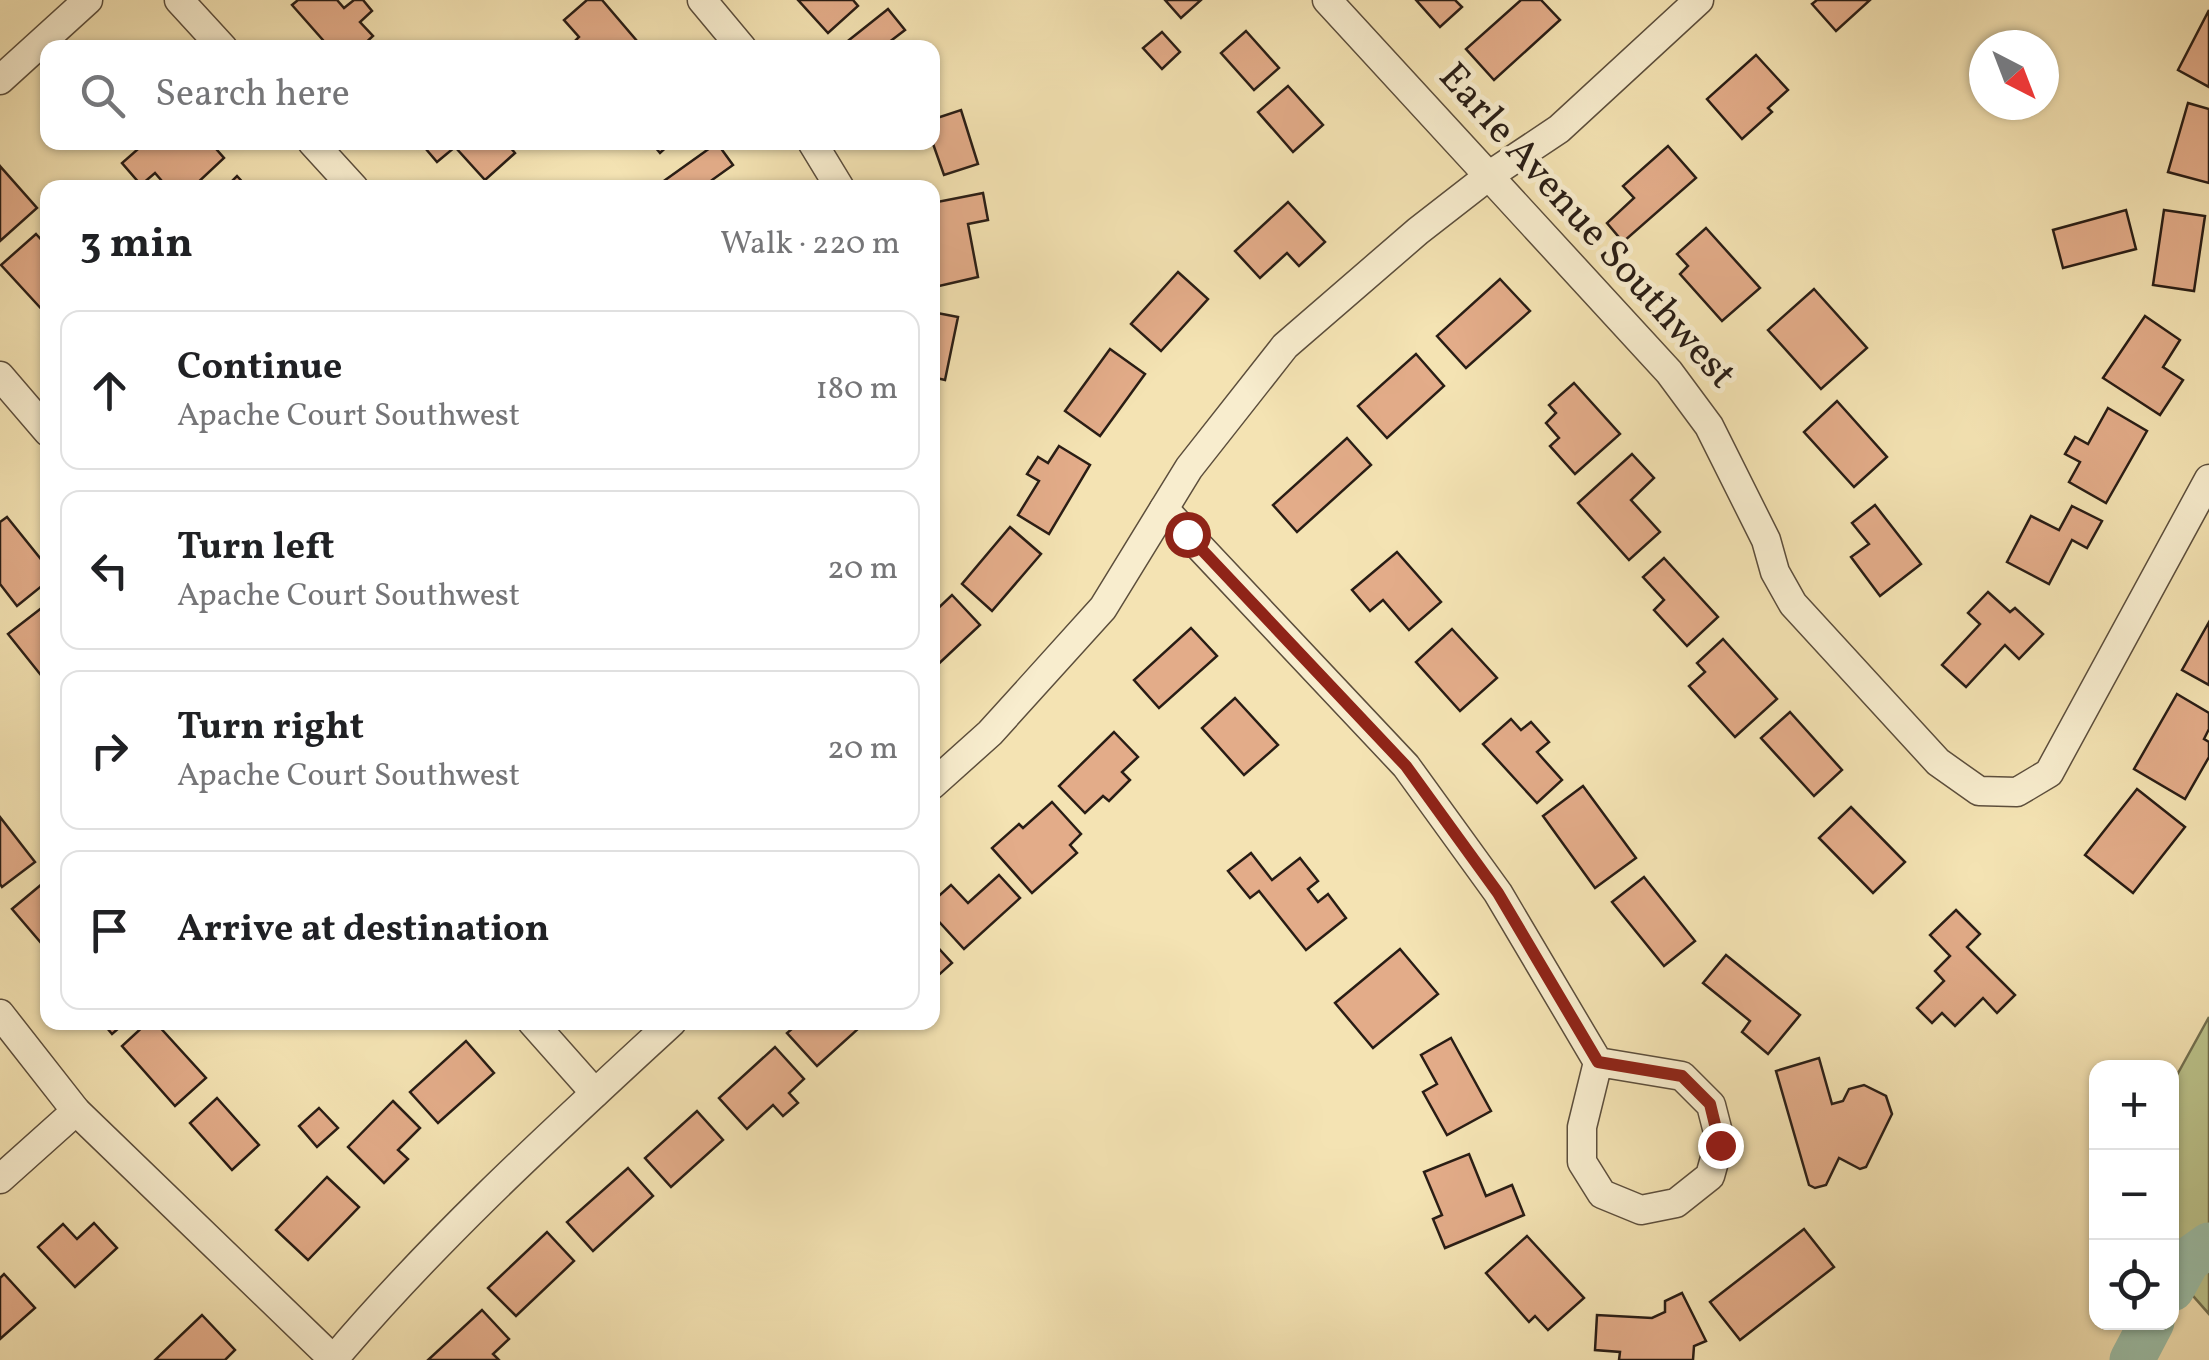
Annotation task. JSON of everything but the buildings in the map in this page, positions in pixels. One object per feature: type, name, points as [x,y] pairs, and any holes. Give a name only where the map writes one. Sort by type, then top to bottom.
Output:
[{"type":"street","points":[[44,40],[88,0]]},
{"type":"street","points":[[179,0],[216,40]]},
{"type":"street","points":[[702,0],[735,40]]},
{"type":"street","name":"Earle Avenue Southwest","points":[[1327,0],[1669,372],[1710,426],[1793,604],[1938,762],[1979,791],[2017,792],[2048,773],[2209,479]]},
{"type":"street","points":[[940,778],[990,733],[1104,608],[1189,468],[1285,346],[1490,174],[1559,128],[1699,0]]},
{"type":"street","points":[[0,80],[40,44]]},
{"type":"street","points":[[319,150],[347,180]]},
{"type":"street","points":[[817,150],[835,180]]},
{"type":"street","points":[[0,376],[40,423]]},
{"type":"street","points":[[1164,509],[1406,766],[1498,893],[1598,1062],[1582,1127],[1582,1162],[1602,1194],[1641,1210],[1676,1203],[1710,1176],[1720,1140],[1710,1104],[1682,1076],[1598,1062]]},
{"type":"street","points":[[0,1014],[76,1111],[333,1360],[469,1210],[663,1030]]},
{"type":"street","points":[[539,1030],[596,1093]]},
{"type":"street","points":[[0,1179],[76,1111]]},
{"type":"green space","points":[[2209,1017],[2209,1314],[2179,1280],[2179,1071]]},
{"type":"waterway","points":[[2179,1276],[2188,1260],[2209,1245]]},
{"type":"waterway","points":[[2132,1360],[2148,1330]]},
{"type":"route","points":[[1187,534],[1406,766],[1453,826],[1498,893],[1598,1062],[1682,1076],[1710,1104],[1720,1145]]}]
